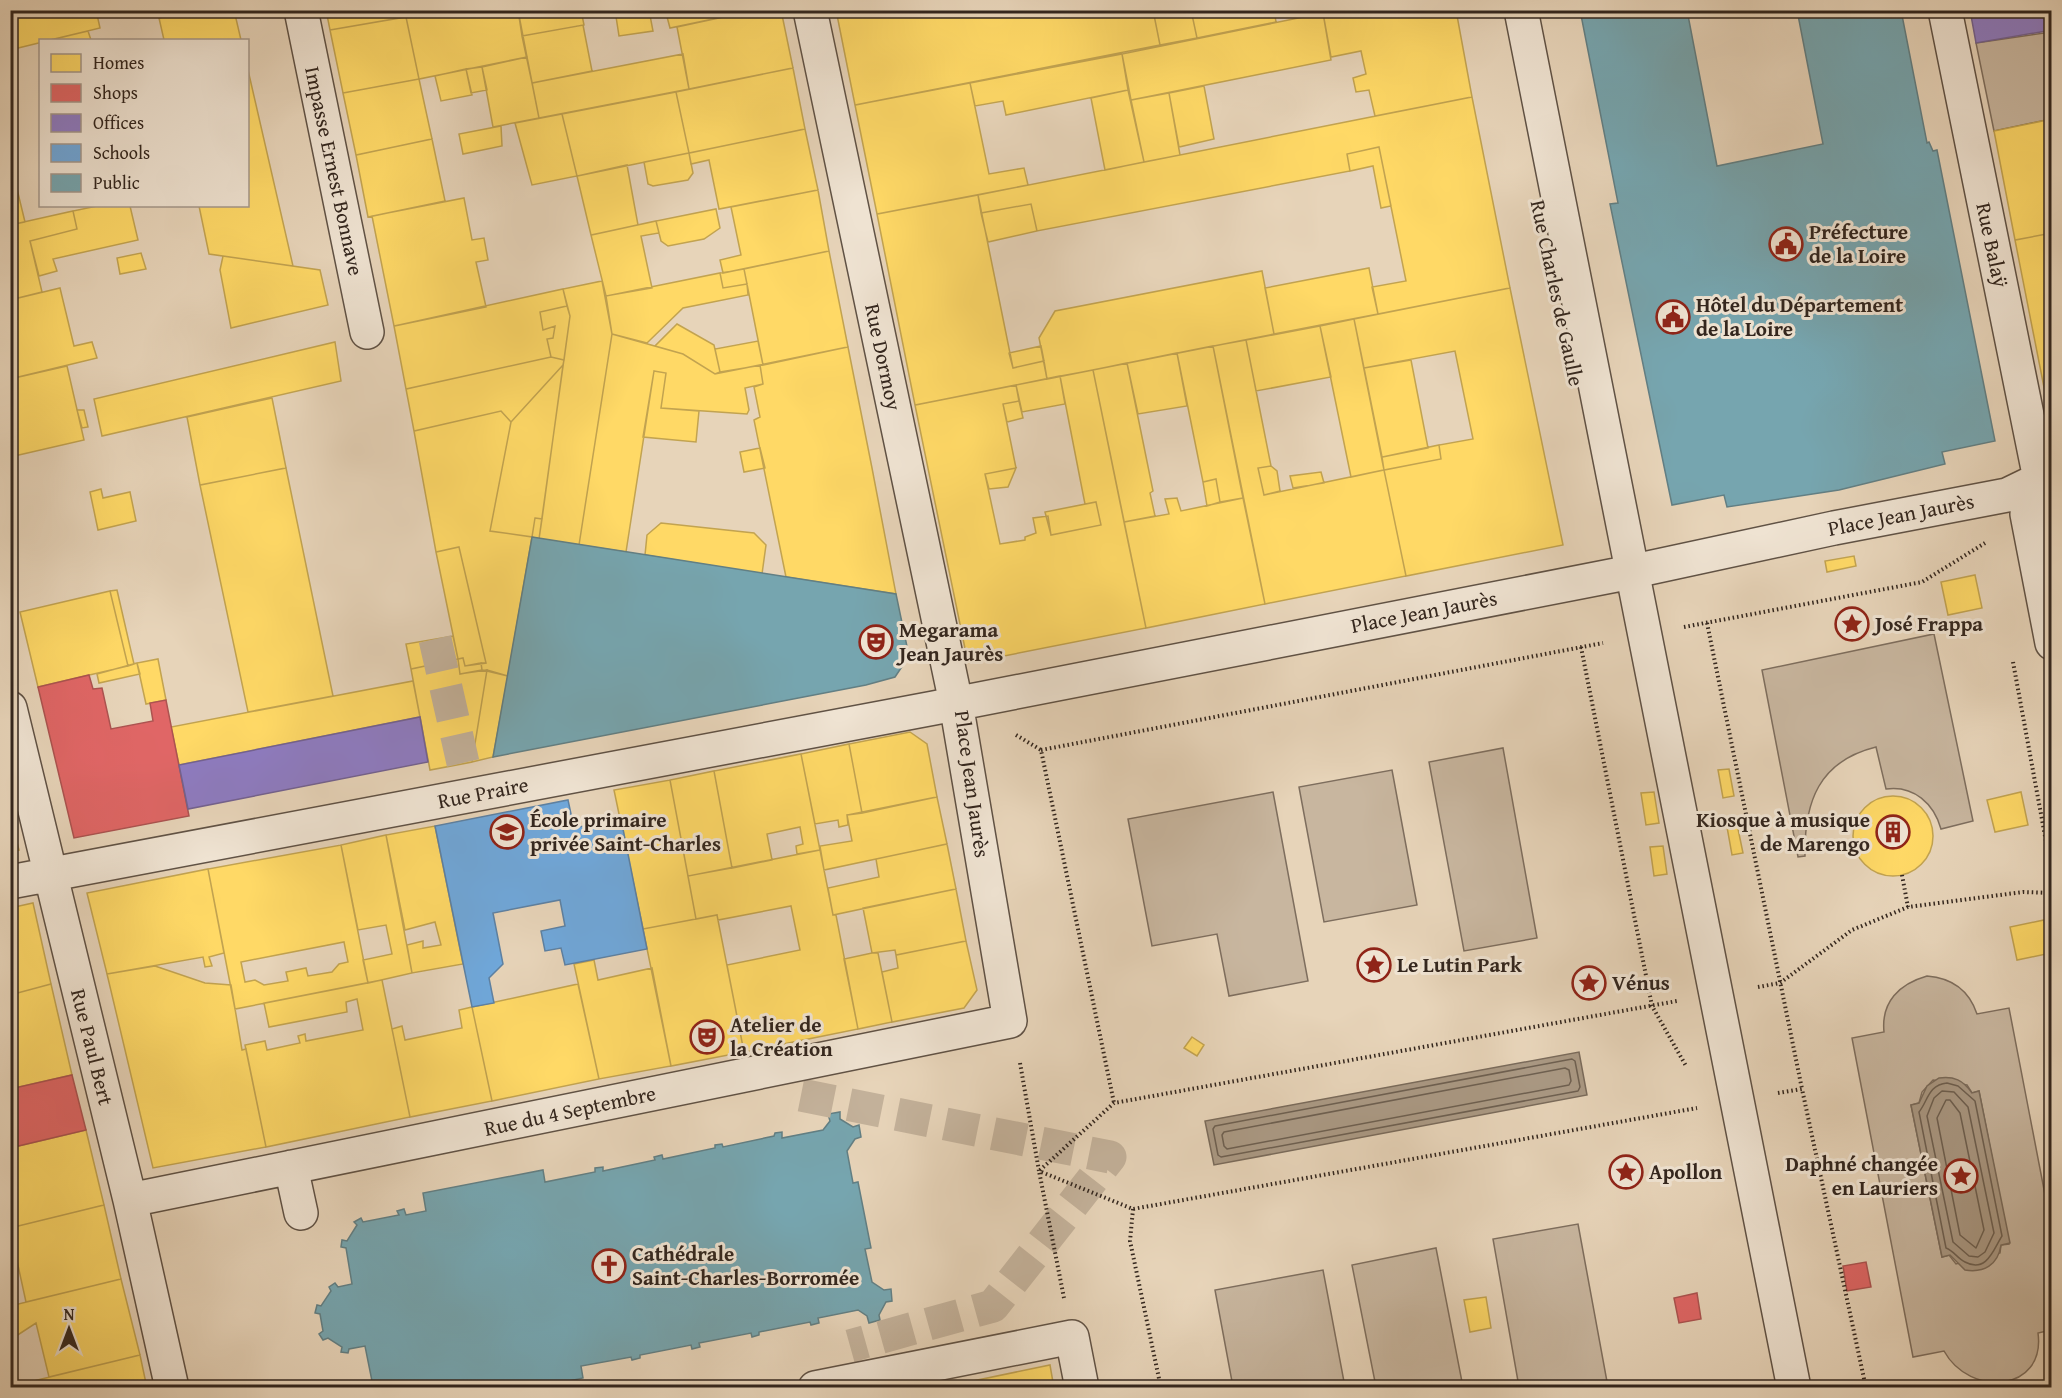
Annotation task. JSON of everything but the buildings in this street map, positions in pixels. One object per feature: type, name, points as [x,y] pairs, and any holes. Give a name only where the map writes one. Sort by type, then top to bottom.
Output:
[{"type":"street","name":"Impasse Ernest Bonnave","points":[[301,10],[367,332]]},
{"type":"street","name":"Rue Dormoy","points":[[810,10],[956,703]]},
{"type":"street","name":"Rue Charles de Gaulle","points":[[1499,10],[1634,571]]},
{"type":"street","points":[[1521,10],[1634,571],[1656,633],[1747,1098],[1794,1388]]},
{"type":"street","points":[[1540,10],[1634,571]]},
{"type":"street","name":"Rue Balaÿ","points":[[1945,10],[2046,477]]},
{"type":"street","name":"Place Jean Jaurès","points":[[1010,1021],[956,703],[1634,571],[1834,528],[2007,495],[2046,477]]},
{"type":"street","points":[[2046,477],[2027,514],[2052,643]]},
{"type":"street","name":"Rue Praire","points":[[10,882],[956,703]]},
{"type":"street","name":"Rue Paul Bert","points":[[10,708],[130,1200],[172,1388]]},
{"type":"street","name":"Rue du 4 Septembre","points":[[130,1200],[1010,1021]]},
{"type":"street","points":[[1747,1098],[1813,1388]]},
{"type":"street","points":[[291,1167],[302,1213]]},
{"type":"street","points":[[815,1388],[1072,1337],[1082,1388]]},
{"type":"path","points":[[956,703],[979,713],[1041,750],[1922,582],[1990,540]]},
{"type":"path","points":[[1707,623],[1802,1089],[1866,1388]]},
{"type":"path","points":[[1581,647],[1652,1006],[1692,1076]]},
{"type":"path","points":[[2011,656],[2052,874]]},
{"type":"path","points":[[1041,750],[1114,1103]]},
{"type":"path","points":[[1902,875],[1908,907]]},
{"type":"path","points":[[1039,1170],[1114,1103],[1780,983],[1852,930],[1908,907],[2023,892],[2052,893]]},
{"type":"path","points":[[1010,1021],[1072,1337]]},
{"type":"path","points":[[1039,1170],[1133,1209],[1802,1089]]},
{"type":"path","points":[[1133,1209],[1130,1241],[1161,1388]]},
{"type":"shaded area","points":[[2051,32],[2051,119],[1994,131],[1976,43]]},
{"type":"shaded area","points":[[1934,634],[1973,821],[1941,829],[1928,804],[1921,798],[1905,790],[1886,789],[1876,747],[1857,753],[1828,773],[1812,801],[1805,836],[1805,856],[1798,857],[1762,670]]},
{"type":"shaded area","points":[[1503,748],[1537,938],[1464,951],[1429,762]]},
{"type":"shaded area","points":[[1392,770],[1417,905],[1324,922],[1299,787]]},
{"type":"shaded area","points":[[1273,792],[1308,981],[1229,996],[1217,934],[1152,946],[1128,819]]},
{"type":"shaded area","points":[[1927,976],[1936,977],[1952,983],[1969,998],[1977,1014],[2009,1008],[2052,1231],[2051,1330],[2038,1333],[2037,1353],[2030,1367],[2019,1377],[2004,1382],[1987,1382],[1971,1376],[1956,1366],[1944,1351],[1913,1357],[1852,1038],[1884,1032],[1884,1021],[1889,1003],[1900,989]],"holes":[[[1933,1080],[1967,1085],[1972,1093],[1979,1091],[2009,1244],[2001,1245],[2000,1253],[1956,1264],[1949,1255],[1942,1257],[1911,1105],[1919,1103],[1922,1092]]]},
{"type":"shaded area","points":[[1578,1224],[1608,1387],[1519,1387],[1493,1239]]},
{"type":"shaded area","points":[[1436,1248],[1463,1387],[1376,1387],[1352,1265]]},
{"type":"shaded area","points":[[1323,1270],[1345,1387],[1233,1387],[1215,1290]]},
{"type":"water","points":[[1579,1052],[1587,1095],[1214,1165],[1205,1121]]},
{"type":"water","points":[[1939,1078],[1954,1078],[1962,1082],[1972,1093],[1979,1091],[2010,1243],[2001,1245],[1997,1258],[1984,1269],[1965,1270],[1950,1255],[1942,1257],[1911,1105],[1919,1103],[1927,1086]]},
{"type":"tunnel","points":[[435,639],[463,763]]},
{"type":"tunnel","points":[[801,1095],[1110,1157],[993,1306],[850,1346]]},
{"type":"place","name":"Préfecture de la Loire","points":[[1786,244]]},
{"type":"place","name":"Hôtel du Département de la Loire","points":[[1673,317]]},
{"type":"place","name":"José Frappa","points":[[1852,624]]},
{"type":"place","name":"Megarama Jean Jaurès","points":[[876,642]]},
{"type":"place","name":"École primaire privée Saint-Charles","points":[[507,832]]},
{"type":"place","name":"Kiosque à musique de Marengo","points":[[1893,832]]},
{"type":"place","name":"Le Lutin Park","points":[[1374,965]]},
{"type":"place","name":"Vénus","points":[[1589,983]]},
{"type":"place","name":"Atelier de la Création","points":[[707,1037]]},
{"type":"place","name":"Apollon","points":[[1626,1172]]},
{"type":"place","name":"Daphné changée en Lauriers","points":[[1961,1176]]},
{"type":"place","name":"Cathédrale Saint-Charles-Borromée","points":[[609,1266]]}]
